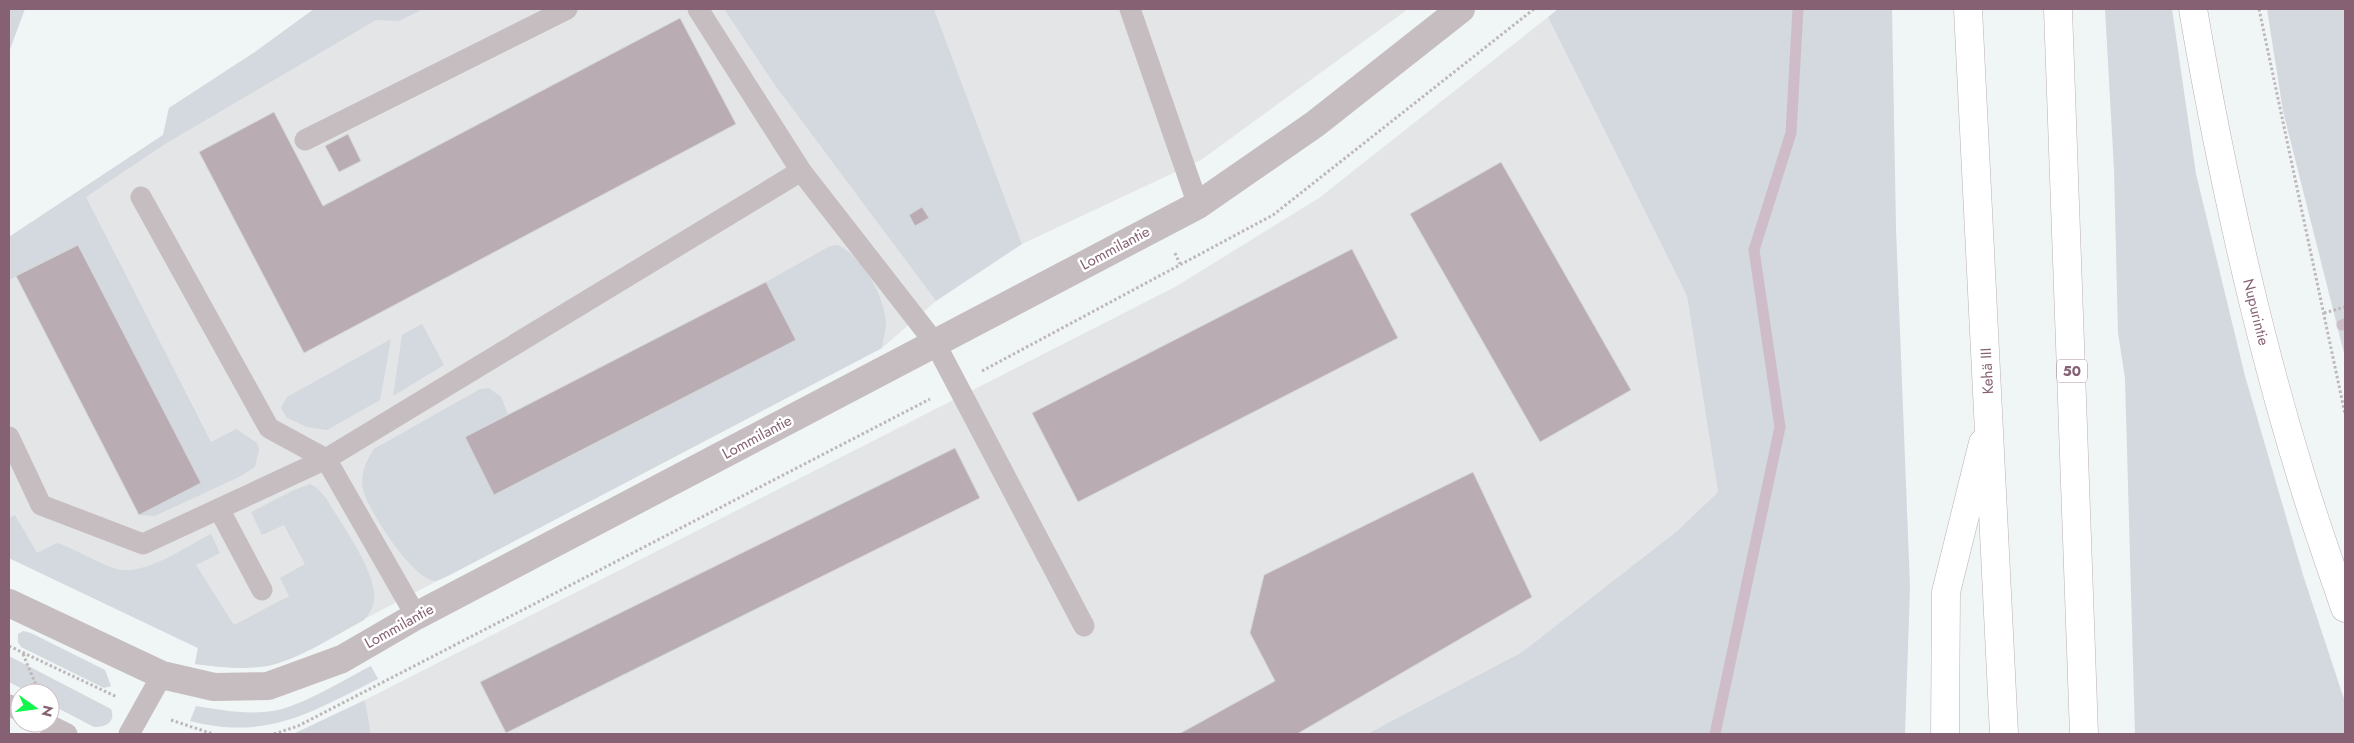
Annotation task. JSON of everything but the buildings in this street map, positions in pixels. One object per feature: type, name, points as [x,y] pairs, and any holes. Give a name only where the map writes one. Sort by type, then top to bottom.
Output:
[{"type":"main road","name":"Kehä III","points":[[1968,9],[1990,415],[2004,734]]},
{"type":"main road","name":"50","points":[[2058,9],[2084,734]]},
{"type":"main road","name":"Nupurintie","points":[[2193,9],[2212,119],[2252,299],[2301,476],[2345,608]]},
{"type":"main road","points":[[1945,734],[1946,592],[1990,415]]},
{"type":"street","name":"Lommilantie","points":[[9,603],[162,675],[214,687],[268,686],[342,659],[416,616],[1198,205],[1315,124],[1461,9]]},
{"type":"lane","points":[[305,140],[567,9]]},
{"type":"lane","points":[[698,9],[801,172],[935,343],[1084,626]]},
{"type":"lane","points":[[1130,9],[1198,205]]},
{"type":"lane","points":[[9,437],[41,505],[143,544],[326,459],[801,172]]},
{"type":"lane","points":[[141,197],[269,428],[326,459],[416,616]]},
{"type":"lane","points":[[219,509],[262,590]]},
{"type":"lane","points":[[129,734],[162,675]]},
{"type":"path","points":[[274,734],[298,726],[958,384],[1273,215],[1534,9]]},
{"type":"path","points":[[2259,9],[2345,414]]},
{"type":"path","points":[[2324,313],[2345,308]]},
{"type":"path","points":[[9,646],[143,710],[213,734]]},
{"type":"path","points":[[23,653],[36,683]]},
{"type":"shaded area","points":[[9,9],[25,9],[9,52]]},
{"type":"shaded area","points":[[314,9],[773,9],[777,88],[936,301],[882,348],[290,658],[268,666],[233,668],[195,664],[198,648],[9,558],[9,237],[163,135],[169,108],[255,52]]},
{"type":"shaded area","points":[[314,9],[423,9],[399,21],[376,20],[165,144],[86,197],[211,442],[236,429],[257,443],[259,450],[255,467],[241,476],[155,516],[139,515],[200,483],[78,245],[9,280],[9,237],[163,135],[169,108],[255,52]]},
{"type":"shaded area","points":[[724,9],[934,9],[1022,244],[936,301],[777,88]]},
{"type":"shaded area","points":[[934,9],[1408,9],[1201,160],[1022,244]]},
{"type":"shaded area","points":[[1558,9],[1892,9],[1896,229],[1910,587],[1905,734],[1367,734],[1522,652],[1677,531],[1718,492],[1687,296],[1548,17]]},
{"type":"shaded area","points":[[2105,9],[2172,9],[2196,174],[2245,376],[2303,575],[2345,702],[2345,734],[2135,734],[2125,378],[2118,333],[2114,169]]},
{"type":"shaded area","points":[[2267,9],[2345,9],[2345,357],[2283,111]]},
{"type":"shaded area","points":[[1548,17],[1687,296],[1718,492],[1677,531],[1522,652],[1367,734],[371,734],[365,700],[1175,287],[1319,198]]},
{"type":"shaded area","points":[[838,245],[856,258],[876,288],[886,322],[882,348],[438,581],[426,578],[415,569],[392,542],[373,512],[366,499],[362,478],[368,458],[374,449],[480,389],[489,388],[501,397],[508,414],[465,437],[495,495],[796,340],[766,282],[830,246]]},
{"type":"shaded area","points":[[422,324],[444,365],[393,396],[402,335]]},
{"type":"shaded area","points":[[391,339],[380,400],[327,430],[307,427],[287,418],[281,408],[287,397]]},
{"type":"shaded area","points":[[310,484],[317,488],[326,498],[361,556],[371,580],[374,604],[364,620],[304,653],[267,666],[240,668],[195,664],[198,648],[9,558],[9,518],[15,515],[37,553],[57,543],[115,569],[122,570],[133,570],[156,563],[211,534],[220,553],[196,565],[234,625],[289,596],[280,578],[305,564],[284,525],[262,535],[251,512]]},
{"type":"shaded area","points":[[23,631],[31,633],[105,670],[111,686],[104,688],[21,647],[18,642],[18,634]]},
{"type":"shaded area","points":[[9,656],[111,709],[111,720],[106,725],[94,727],[60,709],[60,683],[9,682]]},
{"type":"shaded area","points":[[371,666],[378,679],[310,712],[288,720],[243,728],[190,721],[196,706],[243,712],[263,712],[284,708],[322,692]]},
{"type":"shaded area","points":[[365,700],[371,734],[293,734]]},
{"type":"waterway","points":[[1715,734],[1780,427],[1754,250],[1791,133],[1798,9]]}]
